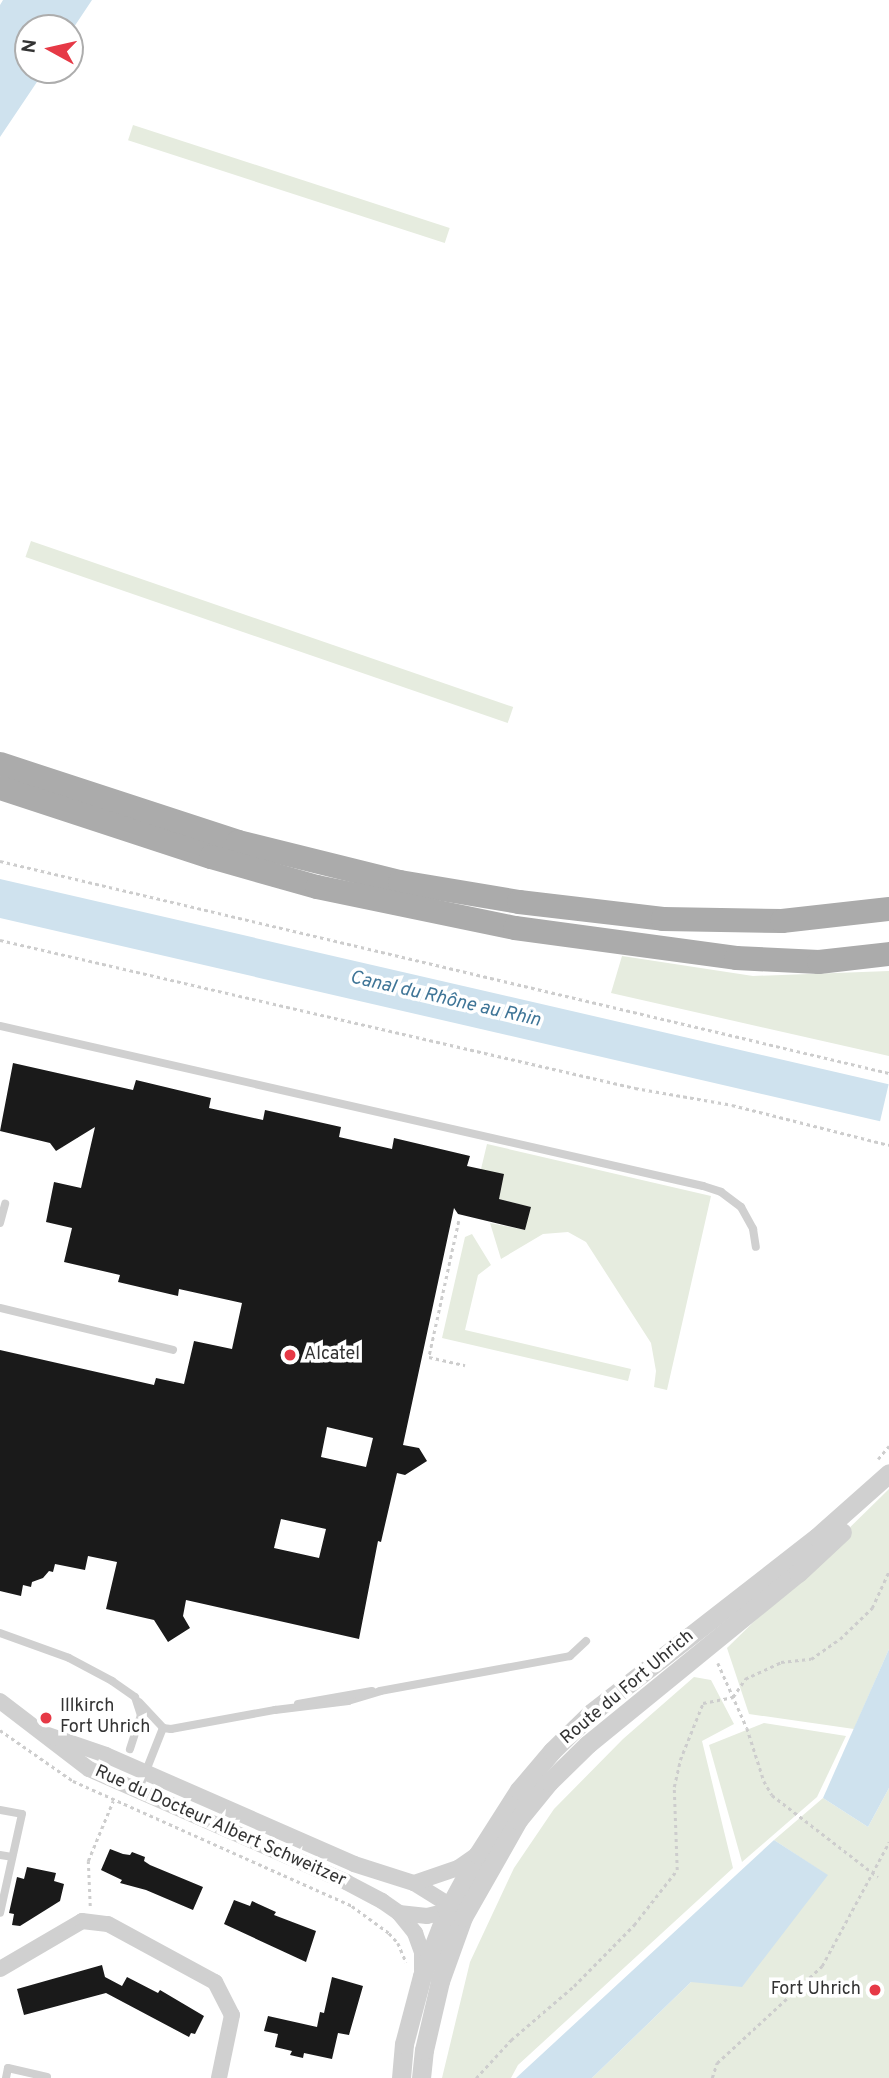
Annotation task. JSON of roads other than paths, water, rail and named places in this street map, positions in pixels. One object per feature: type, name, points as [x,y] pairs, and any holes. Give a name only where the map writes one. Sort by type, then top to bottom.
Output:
[{"type":"main road","points":[[0,764],[238,842],[400,882],[519,902],[663,919],[782,921],[889,909]]},
{"type":"main road","points":[[0,788],[211,857],[317,887],[515,928],[736,958],[820,962],[889,954]]},
{"type":"street","name":"Route du Fort Uhrich","points":[[421,2078],[424,2050],[455,1914],[478,1854],[519,1790],[552,1751],[591,1713],[817,1537],[889,1473]]},
{"type":"street","name":"Route du Fort Uhrich","points":[[401,2078],[404,2044],[422,1976],[455,1914],[518,1820],[549,1782],[587,1744],[798,1573],[857,1518],[889,1473]]},
{"type":"street","name":"Rue du Docteur Albert Schweitzer","points":[[0,1701],[46,1734],[72,1759],[138,1791],[346,1882],[399,1913],[415,1933],[422,1952],[422,1976]]},
{"type":"street","name":"Rue du Docteur Albert Schweitzer","points":[[46,1734],[145,1772],[354,1864],[414,1883],[444,1902],[455,1914]]},
{"type":"street","points":[[414,1883],[458,1868],[478,1854]]},
{"type":"street","name":"Rue du Docteur Albert Schweitzer","points":[[399,1913],[428,1916],[455,1914]]},
{"type":"street","points":[[0,1969],[73,1925],[91,1920],[108,1924],[215,1982],[232,2015],[219,2078]]},
{"type":"lane","points":[[0,1026],[703,1186],[721,1192],[741,1207],[753,1229],[756,1247]]},
{"type":"lane","points":[[0,1223],[5,1204]]},
{"type":"lane","points":[[0,1308],[173,1350]]},
{"type":"lane","points":[[0,1633],[69,1658],[112,1681],[139,1702],[163,1728]]},
{"type":"lane","points":[[163,1728],[348,1701],[380,1691],[570,1656],[586,1641]]},
{"type":"lane","points":[[130,1749],[139,1728],[139,1702]]},
{"type":"lane","points":[[138,1791],[163,1728]]},
{"type":"lane","points":[[0,1810],[22,1814],[0,1913]]},
{"type":"lane","points":[[0,1855],[12,1857]]},
{"type":"lane","points":[[6,2078],[8,2068],[47,2077]]},
{"type":"water","points":[[3,0],[92,0],[83,14],[14,14],[14,84],[36,84],[0,137],[0,5]]},
{"type":"water","name":"Canal du Rhône au Rhin","points":[[0,879],[889,1084],[880,1121],[0,918]]},
{"type":"water","points":[[889,1649],[889,1788],[868,1827],[823,1798]]},
{"type":"water","points":[[774,1840],[828,1875],[742,1987],[691,1982],[592,2078],[516,2078]]},
{"type":"place","name":"Alcatel","points":[[290,1355]]},
{"type":"place","name":"Illkirch Fort Uhrich","points":[[46,1718]]},
{"type":"place","name":"Fort Uhrich","points":[[875,1990]]}]
